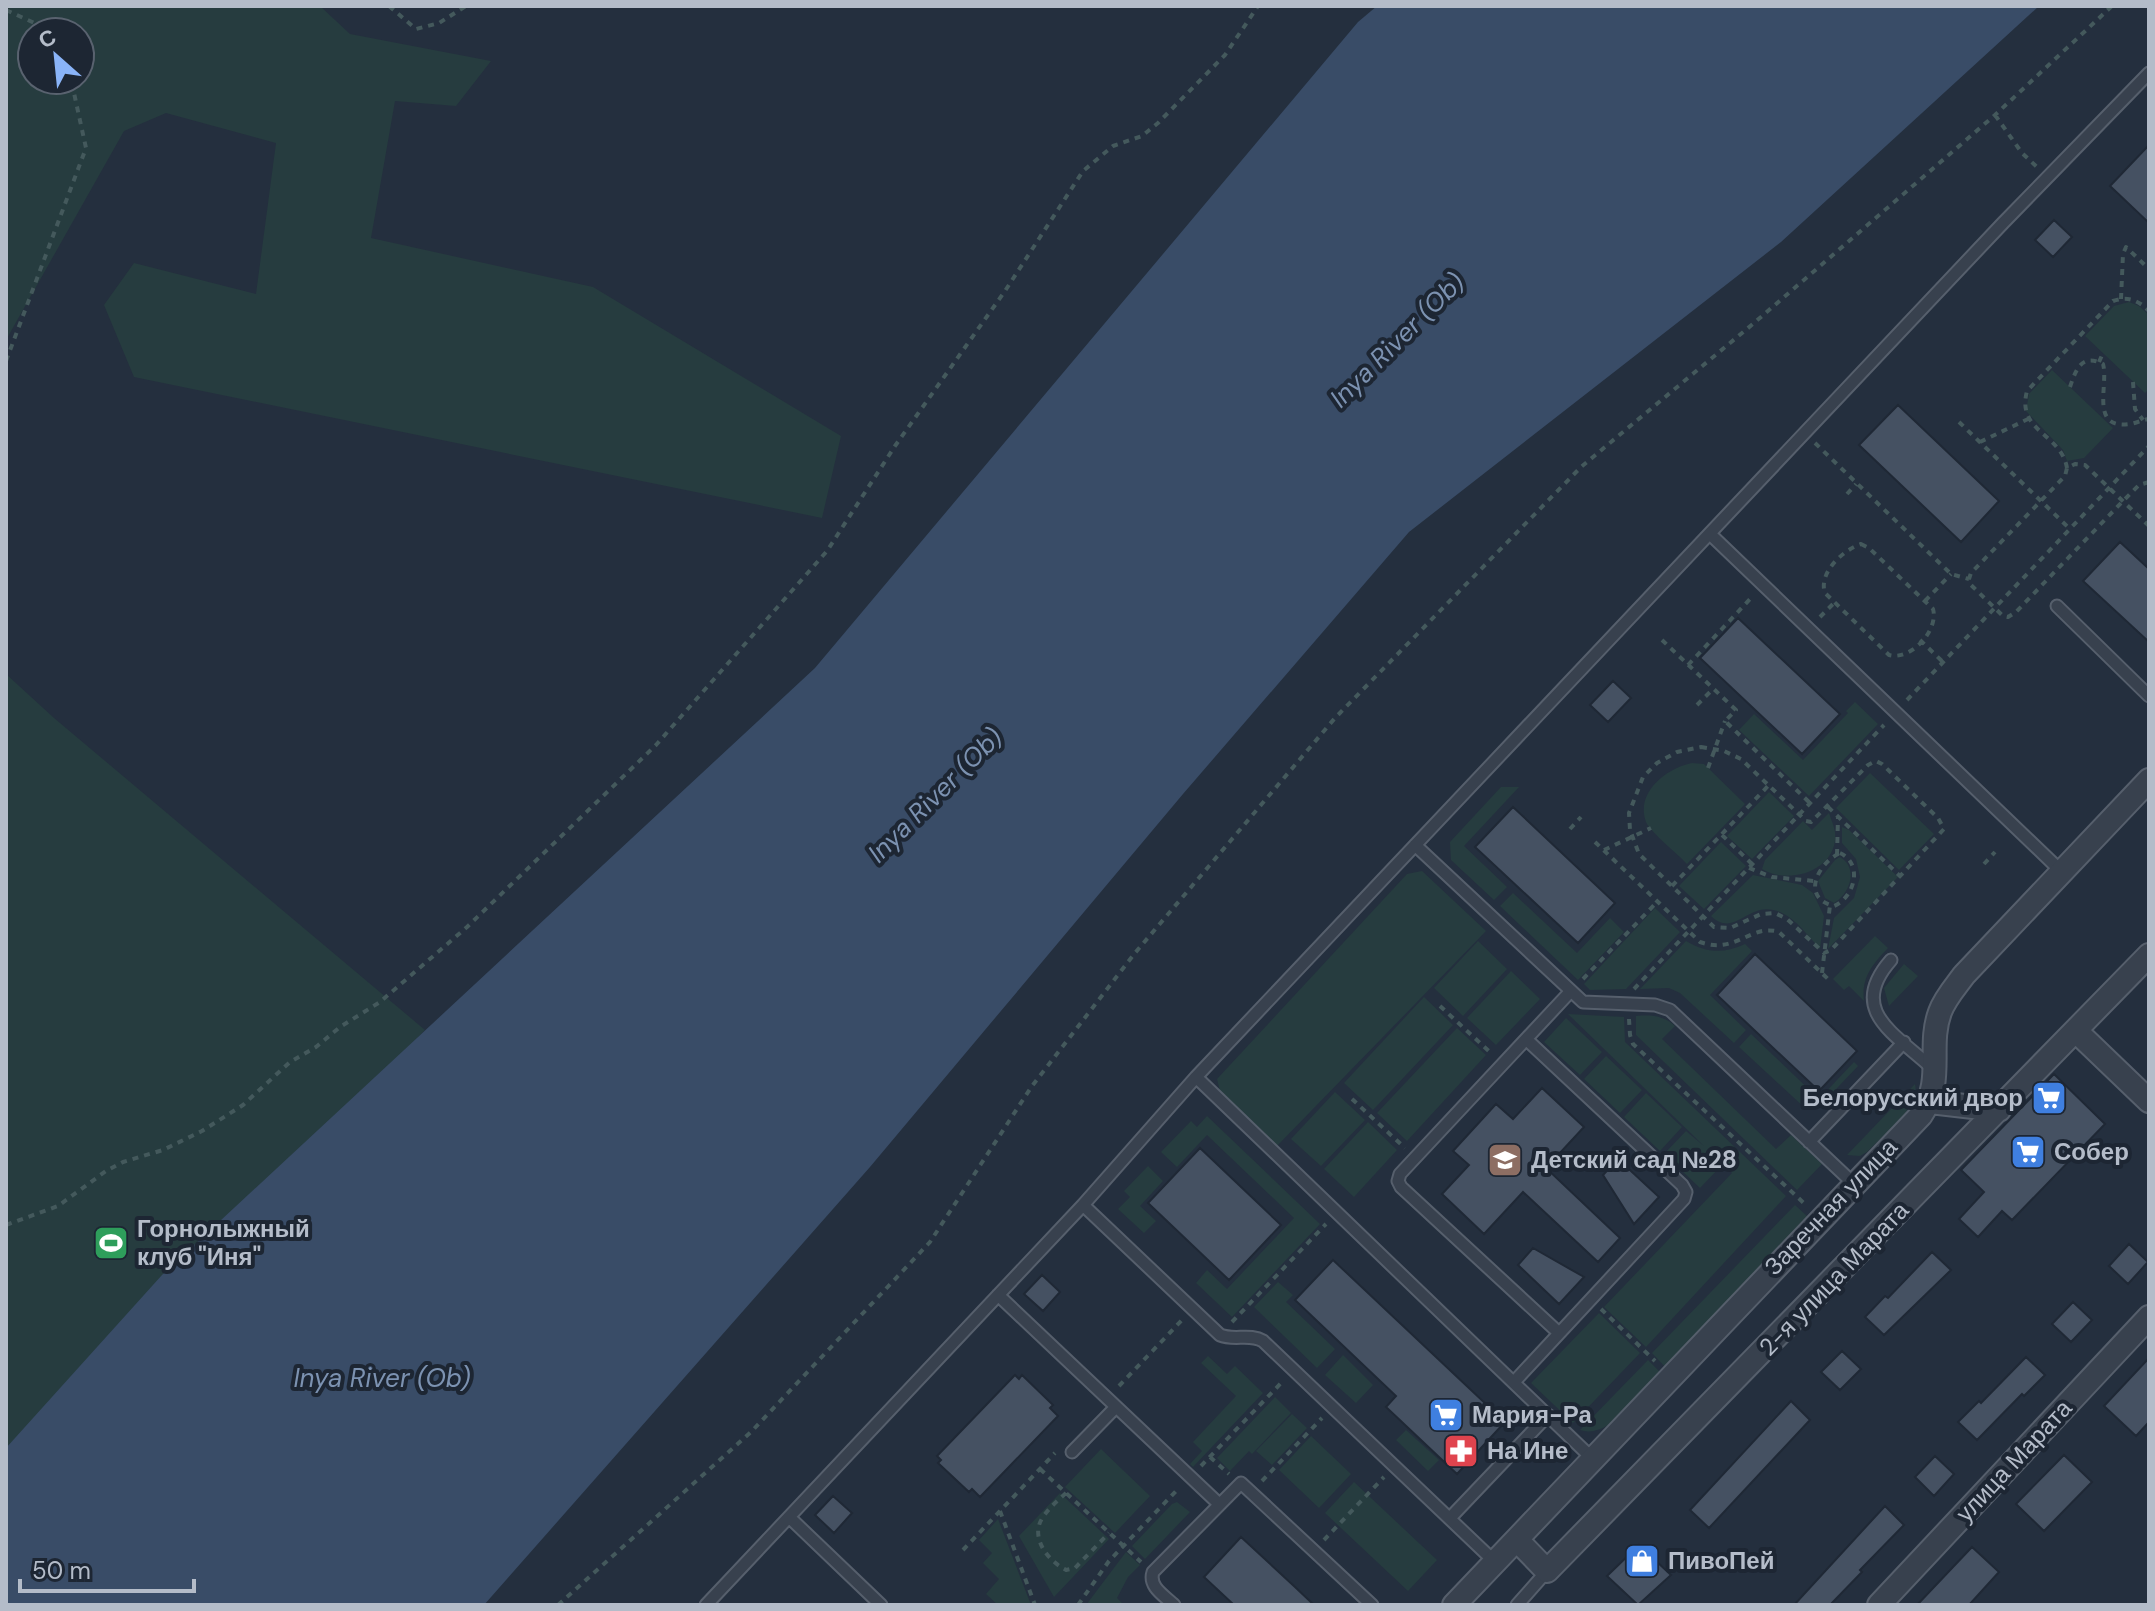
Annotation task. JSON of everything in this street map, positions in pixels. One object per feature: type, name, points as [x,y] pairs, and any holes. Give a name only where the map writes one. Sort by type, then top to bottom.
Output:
[{"type":"street","name":"Заречная улица","points":[[1454,1605],[1921,1115],[1930,1102],[1936,1072],[1939,1012],[1949,995],[1964,975],[2149,780]]},
{"type":"street","name":"2-я улица Марата","points":[[1547,1571],[2149,955]]},
{"type":"street","points":[[2076,1031],[2149,1101]]},
{"type":"street","points":[[1930,1102],[1999,1110]]},
{"type":"street","name":"улица Марата","points":[[1879,1605],[2149,1317]]},
{"type":"street","points":[[1517,1540],[1547,1571]]},
{"type":"lane","points":[[706,1605],[1083,1205],[1196,1077],[2149,73]]},
{"type":"lane","points":[[2139,83],[2149,92]]},
{"type":"lane","points":[[1710,534],[2062,872]]},
{"type":"lane","points":[[2057,606],[2149,696]]},
{"type":"lane","points":[[1415,845],[1583,1002],[1663,1006],[1853,1183]]},
{"type":"lane","points":[[1891,960],[1877,976],[1872,1003],[1878,1016],[1936,1072]]},
{"type":"lane","points":[[1559,1333],[1398,1181],[1400,1174],[1570,992]]},
{"type":"lane","points":[[1514,1382],[1684,1199],[1686,1192],[1526,1039]]},
{"type":"lane","points":[[1809,1142],[1904,1042]]},
{"type":"lane","points":[[1196,1077],[1594,1460]]},
{"type":"lane","points":[[1083,1205],[1220,1335],[1263,1341],[1495,1562]]},
{"type":"lane","points":[[998,1295],[1218,1503]]},
{"type":"lane","points":[[1072,1452],[1116,1407]]},
{"type":"lane","points":[[1450,1518],[1548,1415]]},
{"type":"lane","points":[[1174,1605],[1153,1585],[1153,1572],[1218,1503],[1239,1484],[1245,1484],[1372,1605]]},
{"type":"lane","points":[[789,1517],[881,1605]]},
{"type":"lane","points":[[1517,1605],[1547,1571]]},
{"type":"path","points":[[389,6],[416,29],[439,23],[466,6]]},
{"type":"path","points":[[6,1225],[58,1206],[123,1162],[163,1150],[202,1131],[243,1105],[290,1062],[380,1002],[467,927],[656,745],[827,551],[1083,171],[1113,146],[1142,136],[1158,123],[1225,55],[1258,6]]},
{"type":"path","points":[[558,1605],[751,1432],[930,1242],[1032,1086],[1125,965],[1335,718],[1581,467],[1995,115],[2112,6]]},
{"type":"path","points":[[6,361],[86,148],[75,96]]},
{"type":"path","points":[[1995,115],[2022,153],[2047,177]]},
{"type":"path","points":[[2121,299],[2126,247],[2149,269]]},
{"type":"path","points":[[2149,311],[2139,301],[2113,301],[2027,391],[2025,410],[2028,419],[2060,450],[2067,468],[2065,476],[1971,573],[1971,585],[2003,616],[2012,615],[2139,485],[2149,482]]},
{"type":"path","points":[[2099,362],[2103,353]]},
{"type":"path","points":[[2070,387],[2078,366],[2087,360],[2103,364],[2106,373],[2103,412],[2108,421],[2129,425],[2146,420],[2135,409],[2133,382]]},
{"type":"path","points":[[1980,442],[2028,419]]},
{"type":"path","points":[[1959,422],[2070,529]]},
{"type":"path","points":[[1805,433],[1951,574],[1969,579]]},
{"type":"path","points":[[1903,705],[2149,446]]},
{"type":"path","points":[[2067,468],[2075,464],[2085,465],[2149,526]]},
{"type":"path","points":[[1847,494],[1857,483]]},
{"type":"path","points":[[1861,544],[1925,601],[1933,609],[1936,619],[1933,627],[1908,654],[1897,657],[1889,655],[1825,593],[1822,584],[1825,574],[1851,547],[1861,544]]},
{"type":"path","points":[[1925,601],[1951,574]]},
{"type":"path","points":[[1688,665],[1751,598]]},
{"type":"path","points":[[1662,640],[1736,710],[1725,721],[1708,768]]},
{"type":"path","points":[[1920,640],[1943,662]]},
{"type":"path","points":[[1697,705],[1713,689]]},
{"type":"path","points":[[1725,721],[1810,803]]},
{"type":"path","points":[[1629,993],[1884,725]]},
{"type":"path","points":[[1701,747],[1715,749],[1741,759],[1811,822],[1868,765],[1876,761],[1943,823],[1944,829],[1901,877],[1831,950],[1824,953],[1787,919],[1775,913],[1761,914],[1730,928],[1714,927],[1639,854],[1631,837],[1629,813],[1643,777],[1657,763],[1677,752],[1701,747]]},
{"type":"path","points":[[1672,886],[1769,785]]},
{"type":"path","points":[[1828,807],[1901,877]]},
{"type":"path","points":[[1570,829],[1581,817]]},
{"type":"path","points":[[1837,855],[1848,857],[1854,875],[1847,897],[1840,904],[1830,905],[1815,888],[1814,881],[1837,855],[1838,817]]},
{"type":"path","points":[[1604,850],[1651,828]]},
{"type":"path","points":[[1721,835],[1750,866],[1772,877],[1814,881]]},
{"type":"path","points":[[1595,842],[1700,942],[1725,946],[1770,929],[1779,932],[1829,980]]},
{"type":"path","points":[[1984,864],[1995,852]]},
{"type":"path","points":[[1570,992],[1657,901]]},
{"type":"path","points":[[1822,973],[1830,905]]},
{"type":"path","points":[[1440,1006],[1503,1064]]},
{"type":"path","points":[[1629,1017],[1633,1044],[1820,1218]]},
{"type":"path","points":[[1352,1099],[1416,1158]]},
{"type":"path","points":[[1220,1335],[1337,1212]]},
{"type":"path","points":[[1601,1310],[1671,1377]]},
{"type":"path","points":[[1252,1492],[1332,1407]]},
{"type":"path","points":[[1210,1457],[1239,1484]]},
{"type":"path","points":[[1315,1550],[1394,1466]]},
{"type":"path","points":[[1040,1469],[1153,1572]]},
{"type":"path","points":[[1066,1493],[1043,1517],[1038,1527],[1044,1552],[1057,1565],[1066,1570],[1075,1568],[1109,1533]]},
{"type":"path","points":[[1000,1511],[1035,1605]]},
{"type":"green space","points":[[6,6],[320,6],[350,34],[491,61],[456,106],[395,101],[371,238],[593,287],[841,436],[822,518],[134,377],[104,305],[134,263],[256,294],[276,143],[166,113],[124,131],[6,340]]},
{"type":"green space","points":[[2129,302],[2149,315],[2149,389],[2145,393],[2085,336],[2114,306]]},
{"type":"green space","points":[[2052,370],[2113,428],[2084,458],[2067,461],[2063,450],[2026,411],[2029,394]]},
{"type":"green space","name":"Горнолыжный клуб \"Иня\"","points":[[6,674],[54,718],[425,1030],[6,1456]]},
{"type":"green space","points":[[1855,702],[1878,724],[1809,796],[1739,730],[1754,714],[1803,760]]},
{"type":"green space","points":[[1692,763],[1704,764],[1745,804],[1687,864],[1649,827],[1644,811],[1649,791],[1656,783],[1673,770]]},
{"type":"green space","points":[[1870,773],[1934,834],[1899,870],[1836,808]]},
{"type":"green space","points":[[1501,787],[1519,787],[1464,846],[1507,887],[1494,900],[1451,860],[1450,842]]},
{"type":"green space","points":[[1769,792],[1794,816],[1752,859],[1727,836]]},
{"type":"green space","points":[[1829,813],[1835,832],[1834,845],[1821,865],[1798,875],[1785,876],[1762,869],[1765,860],[1803,821],[1812,830]]},
{"type":"green space","points":[[1842,827],[1849,830],[1898,877],[1828,949],[1834,918],[1854,898],[1860,877],[1856,859],[1842,843]]},
{"type":"green space","points":[[1721,842],[1746,866],[1704,909],[1679,886]]},
{"type":"green space","points":[[1840,857],[1851,874],[1844,894],[1834,903],[1825,898],[1818,881]]},
{"type":"green space","points":[[1422,871],[1486,931],[1277,1146],[1220,1091],[1217,1079],[1407,874]]},
{"type":"green space","points":[[1753,875],[1802,885],[1813,893],[1824,916],[1820,949],[1798,924],[1782,913],[1760,910],[1728,923],[1711,916]]},
{"type":"green space","points":[[1513,893],[1577,953],[1610,918],[1624,932],[1578,980],[1500,906]]},
{"type":"green space","points":[[1655,908],[1680,932],[1626,989],[1590,990],[1584,984]]},
{"type":"green space","points":[[1875,936],[1888,948],[1866,978],[1864,1001],[1849,986],[1844,990],[1833,979]]},
{"type":"green space","points":[[1478,941],[1507,969],[1463,1016],[1434,988]]},
{"type":"green space","points":[[1686,941],[1715,951],[1745,944],[1752,951],[1710,995],[1746,1030],[1734,1043],[1680,993],[1669,988],[1640,989]]},
{"type":"green space","points":[[1904,964],[1918,976],[1889,1006],[1884,988]]},
{"type":"green space","points":[[1511,971],[1540,999],[1496,1045],[1467,1018]]},
{"type":"green space","points":[[1424,997],[1453,1025],[1373,1110],[1344,1083]]},
{"type":"green space","points":[[1568,1014],[1624,1017],[1625,1042],[1786,1196],[1646,1347],[1604,1307],[1732,1173],[1723,1164],[1700,1188],[1664,1154],[1686,1131],[1704,1146]]},
{"type":"green space","points":[[1636,1016],[1657,1016],[1675,1026],[1662,1039],[1776,1149],[1791,1135],[1822,1164],[1797,1190],[1636,1035]]},
{"type":"green space","points":[[1566,1018],[1602,1052],[1580,1075],[1544,1042]]},
{"type":"green space","points":[[1457,1028],[1486,1055],[1407,1141],[1377,1113]]},
{"type":"green space","points":[[1751,1034],[1819,1099],[1854,1062],[1858,1066],[1820,1106],[1813,1110],[1806,1109],[1739,1047]]},
{"type":"green space","points":[[1606,1056],[1642,1090],[1620,1113],[1584,1079]]},
{"type":"green space","points":[[1915,1084],[1912,1102],[1890,1130],[1867,1152],[1860,1156],[1847,1155]]},
{"type":"green space","points":[[1335,1092],[1365,1120],[1321,1166],[1291,1139]]},
{"type":"green space","points":[[1646,1093],[1682,1127],[1660,1151],[1624,1117]]},
{"type":"green space","points":[[1207,1116],[1320,1224],[1232,1317],[1196,1283],[1207,1270],[1227,1289],[1294,1218],[1207,1135],[1177,1167],[1161,1152],[1191,1121],[1197,1127]]},
{"type":"green space","points":[[1368,1122],[1397,1150],[1354,1197],[1324,1169]]},
{"type":"green space","points":[[1148,1166],[1163,1181],[1140,1206],[1156,1221],[1144,1233],[1118,1209],[1130,1197],[1124,1191]]},
{"type":"green space","points":[[1795,1205],[1808,1217],[1666,1368],[1652,1353]]},
{"type":"green space","points":[[1278,1282],[1293,1295],[1286,1302],[1335,1349],[1317,1368],[1254,1307]]},
{"type":"green space","points":[[1599,1313],[1640,1353],[1573,1423],[1531,1383]]},
{"type":"green space","points":[[1343,1355],[1373,1385],[1356,1403],[1325,1375]]},
{"type":"green space","points":[[1208,1356],[1227,1374],[1235,1366],[1263,1393],[1193,1467],[1190,1464],[1202,1451],[1193,1442],[1236,1396],[1201,1363]]},
{"type":"green space","points":[[1648,1360],[1661,1373],[1625,1413],[1603,1428],[1580,1430]]},
{"type":"green space","points":[[1275,1397],[1291,1413],[1252,1454],[1249,1451],[1230,1471],[1217,1458]]},
{"type":"green space","points":[[1292,1414],[1307,1428],[1272,1465],[1256,1451]]},
{"type":"green space","points":[[1406,1430],[1439,1460],[1428,1471],[1396,1440]]},
{"type":"green space","points":[[1311,1436],[1351,1474],[1319,1508],[1279,1470]]},
{"type":"green space","points":[[1101,1449],[1150,1496],[1115,1533],[1065,1487]]},
{"type":"green space","points":[[1354,1482],[1437,1560],[1408,1591],[1325,1513]]},
{"type":"green space","points":[[1060,1493],[1109,1539],[1054,1597],[1019,1536]]},
{"type":"green space","points":[[1177,1502],[1190,1512],[1145,1559],[1132,1546]]},
{"type":"green space","points":[[998,1519],[1031,1605],[998,1605],[986,1594],[999,1579],[983,1563],[992,1553],[979,1540]]},
{"type":"green space","points":[[1126,1552],[1140,1565],[1128,1577],[1117,1598],[1124,1605],[1086,1605]]},
{"type":"water","name":"Inya River (Ob)","points":[[1377,6],[2039,6],[1781,242],[1409,532],[1183,794],[870,1167],[484,1605],[6,1605],[6,1448],[162,1275],[815,668],[1358,22]]},
{"type":"building","points":[[2149,145],[2149,223],[2110,186]]},
{"type":"building","points":[[2054,220],[2072,237],[2053,257],[2035,240]]},
{"type":"building","points":[[1898,405],[1999,501],[1961,542],[1859,445]]},
{"type":"building","points":[[2120,542],[2149,569],[2149,642],[2083,581]]},
{"type":"building","points":[[1738,618],[1840,714],[1802,754],[1700,658]]},
{"type":"building","points":[[1613,681],[1631,698],[1608,722],[1590,705]]},
{"type":"building","points":[[1513,807],[1615,903],[1578,943],[1475,847]]},
{"type":"building","points":[[1755,954],[1857,1051],[1819,1091],[1717,995]]},
{"type":"building","name":"Собер","points":[[2054,1074],[2105,1124],[2012,1220],[2002,1211],[1978,1237],[1959,1219],[1984,1192],[1961,1170]]},
{"type":"building","points":[[1542,1088],[1584,1127],[1546,1168],[1620,1238],[1598,1262],[1523,1192],[1484,1234],[1442,1194],[1469,1165],[1453,1151],[1496,1104],[1513,1119]]},
{"type":"building","points":[[1200,1148],[1281,1225],[1229,1280],[1148,1203]]},
{"type":"building","points":[[1618,1159],[1659,1197],[1634,1224],[1603,1175]]},
{"type":"building","points":[[2129,1244],[2148,1262],[2128,1284],[2109,1266]]},
{"type":"building","points":[[1533,1248],[1584,1277],[1559,1304],[1518,1265]]},
{"type":"building","points":[[1932,1252],[1951,1270],[1884,1335],[1865,1317]]},
{"type":"building","points":[[1333,1260],[1505,1422],[1457,1474],[1386,1407],[1396,1396],[1295,1300]]},
{"type":"building","points":[[1042,1275],[1060,1292],[1043,1311],[1024,1294]]},
{"type":"building","points":[[2073,1302],[2092,1320],[2071,1342],[2052,1324]]},
{"type":"building","points":[[1842,1351],[1861,1369],[1840,1390],[1821,1372]]},
{"type":"building","points":[[2026,1357],[2045,1375],[1977,1440],[1958,1422]]},
{"type":"building","points":[[2149,1358],[2149,1422],[2136,1436],[2104,1406]]},
{"type":"building","points":[[1015,1375],[1019,1379],[1022,1375],[1053,1405],[1050,1408],[1058,1416],[980,1497],[972,1489],[969,1492],[938,1463],[941,1460],[937,1456]]},
{"type":"building","points":[[1791,1401],[1810,1420],[1709,1528],[1690,1510]]},
{"type":"building","points":[[2064,1455],[2092,1482],[2044,1531],[2016,1504]]},
{"type":"building","points":[[1935,1456],[1954,1474],[1934,1496],[1915,1477]]},
{"type":"building","points":[[833,1496],[852,1513],[834,1533],[815,1515]]},
{"type":"building","points":[[1885,1506],[1904,1525],[1860,1570],[1862,1572],[1830,1605],[1794,1605]]},
{"type":"building","points":[[1241,1537],[1314,1605],[1234,1605],[1204,1577]]},
{"type":"building","points":[[1639,1545],[1671,1575],[1638,1605],[1607,1576]]},
{"type":"building","points":[[1972,1547],[1999,1572],[1969,1605],[1917,1605]]},
{"type":"place","name":"Белорусский двор","points":[[2049,1098]]},
{"type":"place","name":"Собер","points":[[2028,1152]]},
{"type":"place","name":"Детский сад №28","points":[[1505,1160]]},
{"type":"place","name":"Горнолыжный клуб \"Иня\"","points":[[111,1243]]},
{"type":"place","name":"Мария-Ра","points":[[1446,1415]]},
{"type":"place","name":"На Ине","points":[[1461,1451]]},
{"type":"place","name":"ПивоПей","points":[[1642,1561]]}]
